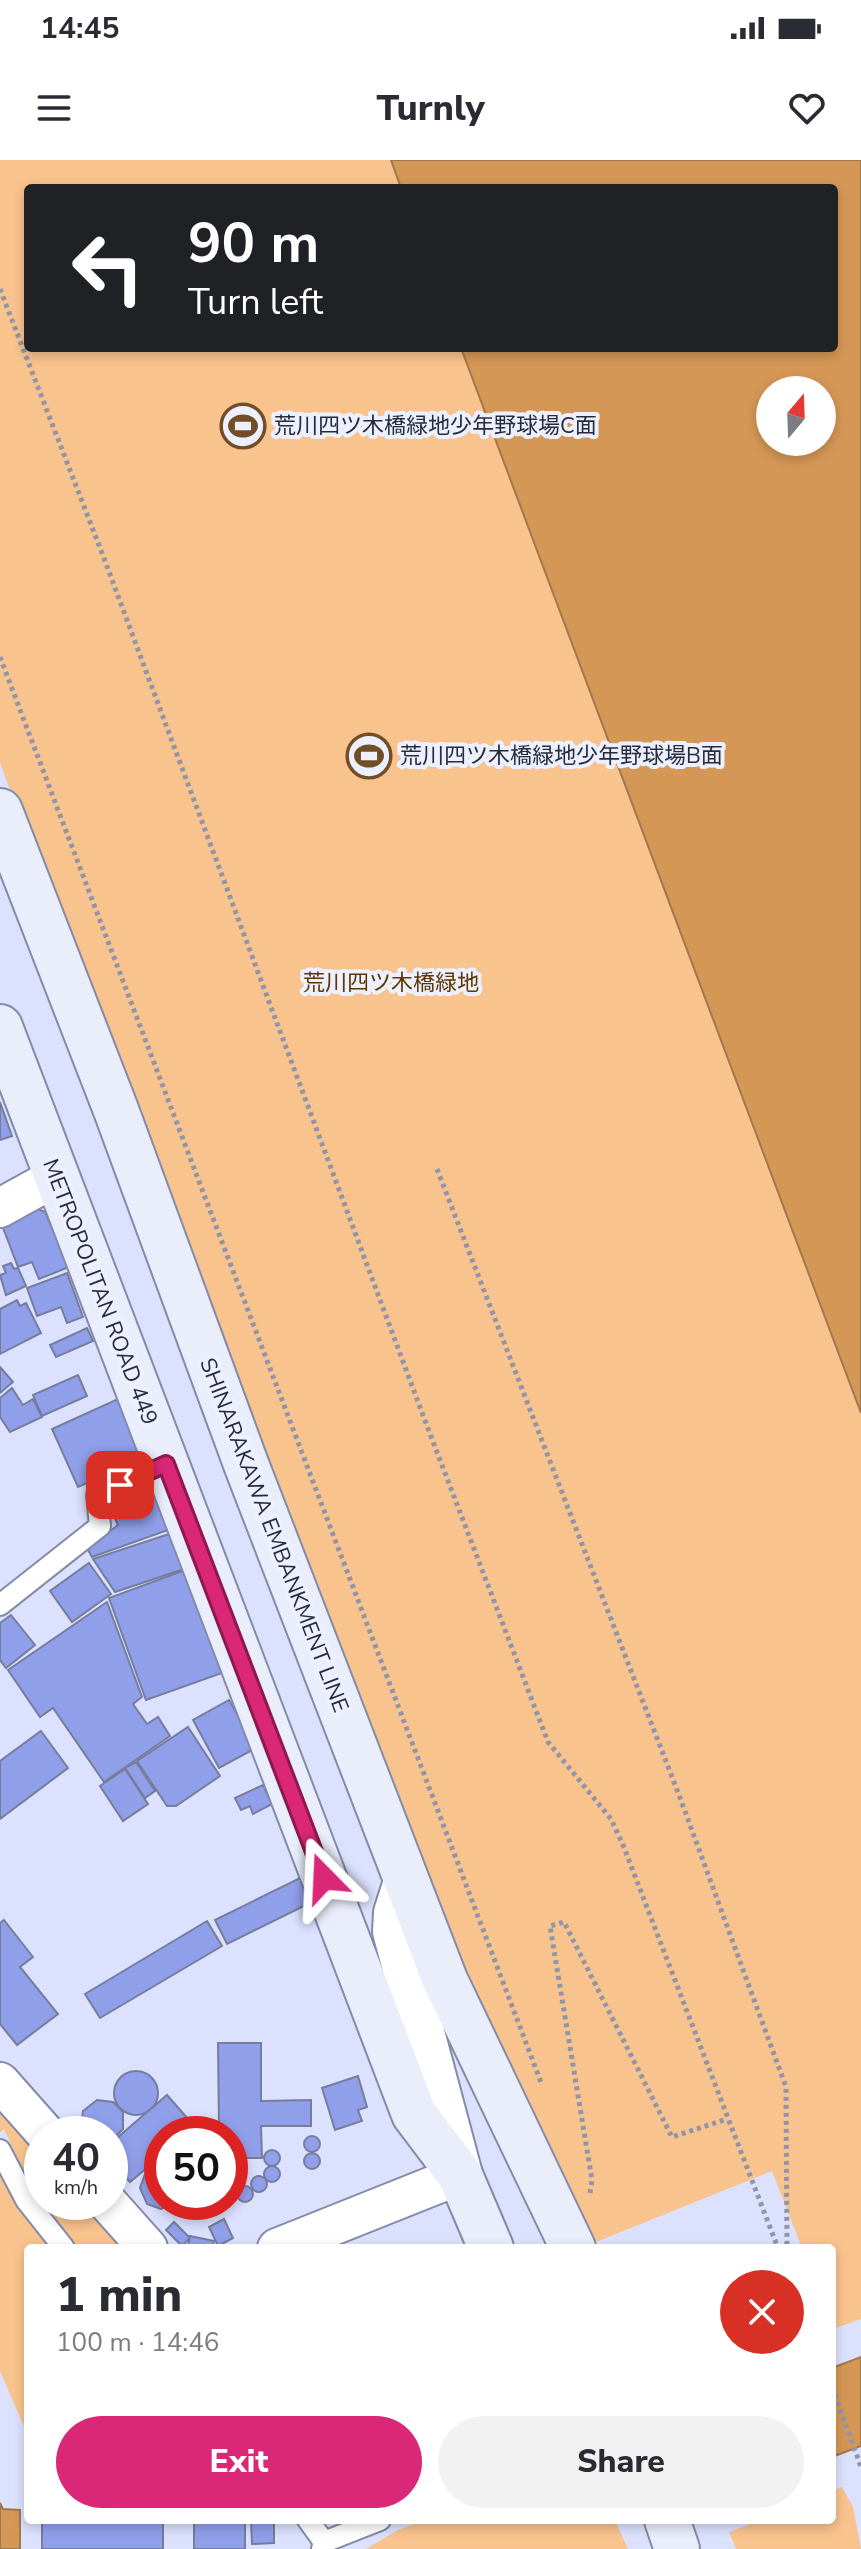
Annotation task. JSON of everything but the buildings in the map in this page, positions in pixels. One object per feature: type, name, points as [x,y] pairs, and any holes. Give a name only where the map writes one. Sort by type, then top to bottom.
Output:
[{"type":"main road","name":"SHINARAKAWA EMBANKMENT LINE","points":[[0,811],[116,1110],[246,1464],[445,1980],[571,2244]]},
{"type":"main road","name":"METROPOLITAN ROAD 449","points":[[0,1027],[414,2114],[460,2175],[489,2244]]},
{"type":"main road","points":[[668,2524],[677,2549]]},
{"type":"street","points":[[0,1208],[56,1177]]},
{"type":"street","points":[[287,2244],[460,2175],[395,1931],[396,1913],[406,1882]]},
{"type":"street","points":[[0,2082],[30,2116]]},
{"type":"street","points":[[123,2220],[144,2244]]},
{"type":"lane","points":[[0,1605],[100,1526],[97,1495],[166,1464]]},
{"type":"lane","points":[[0,2150],[26,2200],[61,2244]]},
{"type":"lane","points":[[310,2524],[323,2546],[371,2524]]},
{"type":"path","points":[[0,289],[24,351]]},
{"type":"path","points":[[24,352],[548,1742],[611,1819],[623,1845],[776,2244]]},
{"type":"path","points":[[0,657],[543,2086]]},
{"type":"path","points":[[437,1169],[679,1795],[786,2087],[787,2244]]},
{"type":"path","points":[[583,2190],[588,2205],[592,2180],[550,1926],[564,1922],[672,2137],[727,2119]]},
{"type":"path","points":[[836,2398],[861,2467]]},
{"type":"green space","name":"荒川四ツ木橋緑地","points":[[0,160],[391,160],[400,184],[24,184],[24,352],[463,352],[861,1413],[861,2319],[836,2328],[836,2244],[800,2244],[772,2171],[591,2244],[469,1991],[127,1103],[0,763]]},
{"type":"green space","points":[[0,2106],[24,2133],[24,2174],[4,2129],[0,2132]]},
{"type":"green space","points":[[0,2174],[24,2220],[28,2220],[48,2244],[24,2244],[24,2427],[0,2371]]},
{"type":"green space","points":[[52,2220],[101,2220],[122,2244],[71,2244]]},
{"type":"green space","points":[[842,2487],[853,2507],[861,2549],[736,2549],[729,2532],[750,2524],[836,2524],[836,2489]]},
{"type":"green space","points":[[414,2524],[617,2524],[628,2549],[366,2549]]},
{"type":"shaded area","points":[[391,160],[861,160],[861,1413],[463,352],[838,352],[838,184],[400,184]]},
{"type":"shaded area","points":[[861,2357],[861,2446],[836,2455],[836,2366]]},
{"type":"shaded area","points":[[0,2503],[3,2509],[20,2510],[20,2549],[0,2549]]},
{"type":"place","name":"荒川四ツ木橋緑地少年野球場C面","points":[[243,426]]},
{"type":"place","name":"荒川四ツ木橋緑地少年野球場B面","points":[[369,756]]},
{"type":"route","points":[[120,1485],[166,1464],[324,1878]]}]
